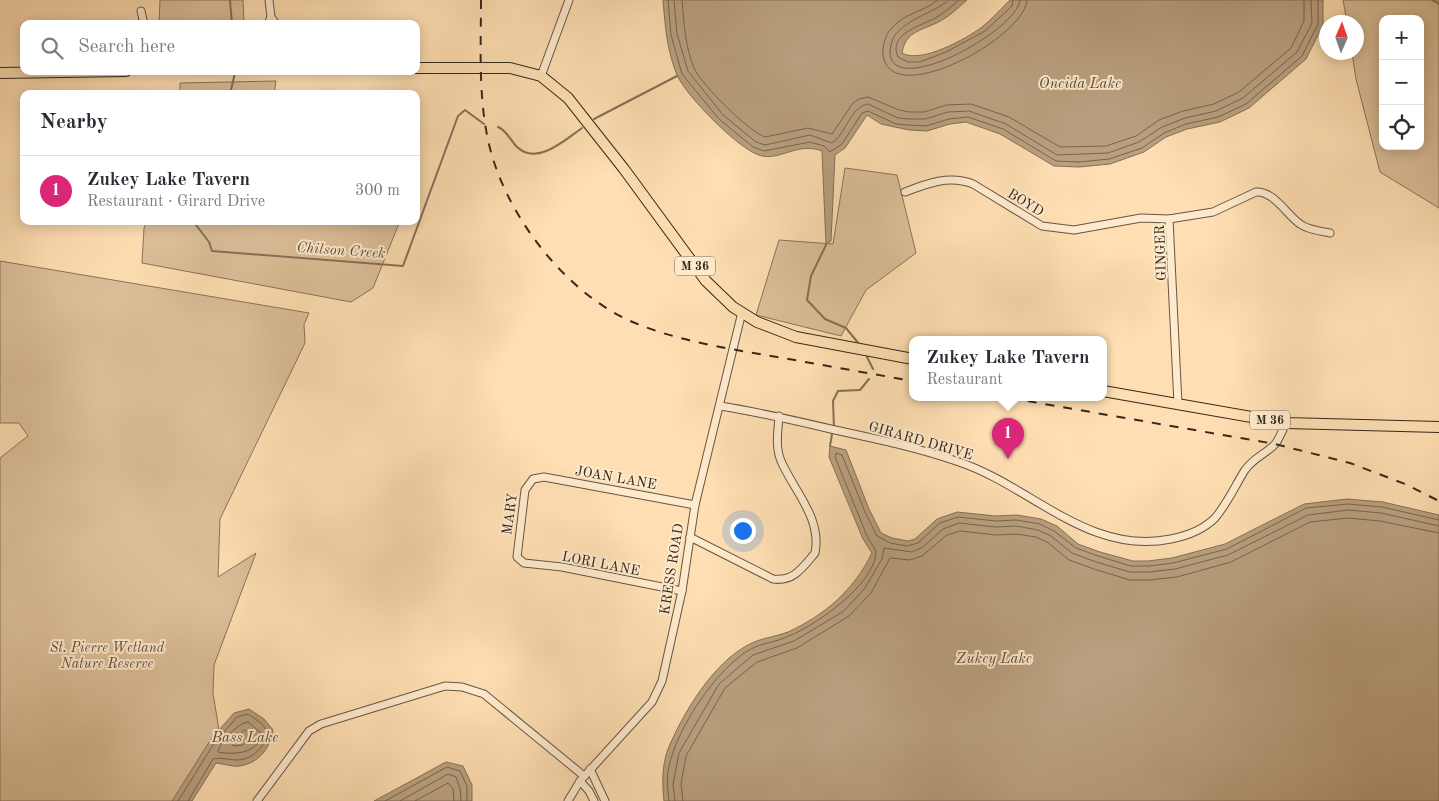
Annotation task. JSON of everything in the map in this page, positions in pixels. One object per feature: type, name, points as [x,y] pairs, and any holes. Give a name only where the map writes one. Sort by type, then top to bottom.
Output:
[{"type":"main road","name":"M 36","points":[[420,68],[510,68],[541,76],[561,91],[576,108],[706,281],[725,300],[757,322],[796,337],[909,358]]},
{"type":"main road","points":[[0,74],[20,74]]},
{"type":"main road","name":"M 36","points":[[1107,393],[1286,423],[1439,426]]},
{"type":"street","points":[[269,0],[270,20]]},
{"type":"street","points":[[541,76],[569,0]]},
{"type":"street","points":[[141,11],[143,20]]},
{"type":"street","name":"BOYD","points":[[905,192],[936,181],[950,179],[964,181],[980,188],[1032,222],[1055,229],[1080,229],[1141,218],[1169,219]]},
{"type":"street","name":"GINGER","points":[[1178,404],[1169,219],[1213,212],[1256,192],[1262,192],[1272,198],[1298,223],[1306,228],[1330,233]]},
{"type":"street","name":"KRESS ROAD","points":[[568,801],[582,778],[652,702],[666,665],[682,591],[694,504],[720,406],[731,349],[742,312]]},
{"type":"street","name":"GIRARD DRIVE","points":[[720,406],[779,416],[890,442],[960,462],[988,474],[1070,520],[1102,535],[1126,541],[1143,542],[1180,537],[1201,528],[1214,519],[1255,458],[1276,444],[1286,423]]},
{"type":"street","points":[[690,537],[773,579],[781,580],[795,575],[815,552],[816,525],[781,460],[778,449],[779,416]]},
{"type":"street","name":"JOAN LANE","points":[[533,479],[544,477],[694,504]]},
{"type":"street","name":"MARY","points":[[517,556],[525,490],[533,479]]},
{"type":"street","name":"LORI LANE","points":[[517,556],[524,563],[562,568],[682,591]]},
{"type":"street","points":[[257,801],[309,731],[321,724],[445,686],[462,687],[484,694],[582,778],[594,801]]},
{"type":"street","points":[[590,769],[605,801]]},
{"type":"green space","points":[[160,0],[243,0],[244,20],[159,20]]},
{"type":"green space","points":[[1343,0],[1439,0],[1439,208],[1380,172],[1356,79],[1353,60],[1364,60],[1364,15],[1346,15]]},
{"type":"green space","points":[[276,81],[275,90],[180,90],[180,83]]},
{"type":"green space","points":[[845,168],[897,175],[916,253],[866,290],[841,336],[756,315],[779,240],[833,244]]},
{"type":"green space","points":[[145,225],[398,225],[373,288],[351,302],[142,263]]},
{"type":"green space","name":"St. Pierre Wetland Nature Reserve","points":[[0,261],[309,313],[304,324],[305,343],[220,519],[218,577],[256,553],[214,665],[213,693],[220,736],[177,801],[0,801],[0,458],[28,436],[19,423],[0,423]]},
{"type":"water","name":"Oneida Lake","points":[[663,0],[967,0],[945,18],[907,39],[902,53],[910,56],[931,53],[965,38],[986,24],[1010,0],[1323,0],[1323,15],[1319,15],[1319,33],[1306,59],[1249,108],[1220,122],[1187,129],[1166,137],[1144,152],[1110,164],[1079,167],[1054,166],[1000,134],[966,122],[950,124],[927,131],[909,130],[881,124],[867,115],[845,148],[835,155],[831,241],[826,245],[822,151],[805,149],[769,157],[762,156],[741,145],[702,109],[682,84],[674,66],[666,28]]},
{"type":"water","name":"Zukey Lake","points":[[830,446],[846,450],[869,509],[881,533],[892,538],[908,541],[915,539],[937,519],[957,512],[996,516],[1017,515],[1041,519],[1057,526],[1078,544],[1100,552],[1133,561],[1148,561],[1172,558],[1225,544],[1304,504],[1347,499],[1383,502],[1439,515],[1439,801],[664,801],[663,775],[668,749],[682,720],[711,676],[735,653],[748,645],[788,632],[826,609],[847,590],[872,553],[863,539],[829,457]]},
{"type":"water","name":"Bass Lake","points":[[249,709],[264,719],[273,730],[270,742],[263,753],[253,762],[240,766],[216,763],[192,801],[172,801],[211,739],[234,713]]},
{"type":"water","points":[[446,762],[463,766],[472,785],[472,801],[374,801]]},
{"type":"waterway","name":"Chilson Creek","points":[[230,0],[232,20]]},
{"type":"waterway","points":[[1432,0],[1439,4]]},
{"type":"waterway","name":"Chilson Creek","points":[[231,90],[235,75]]},
{"type":"waterway","name":"Chilson Creek","points":[[594,119],[677,76]]},
{"type":"waterway","name":"Chilson Creek","points":[[420,220],[458,116],[465,110],[484,124]]},
{"type":"waterway","name":"Chilson Creek","points":[[498,127],[506,133],[516,146],[524,152],[532,154],[541,153],[559,145],[582,128]]},
{"type":"waterway","name":"Chilson Creek","points":[[196,225],[209,242],[212,251],[403,266],[418,225]]},
{"type":"waterway","points":[[826,245],[811,276],[807,300],[825,319],[846,328],[859,344]]},
{"type":"waterway","points":[[867,357],[873,369]]},
{"type":"waterway","points":[[834,428],[833,401],[838,391],[860,390],[869,379]]},
{"type":"waterway","points":[[830,446],[832,434]]},
{"type":"railway","points":[[481,0],[481,83],[485,125],[495,165],[517,213],[532,236],[569,278],[612,311],[635,323],[668,335],[719,347],[909,380]]},
{"type":"railway","points":[[1027,401],[1275,444],[1350,463],[1405,484],[1439,501]]},
{"type":"place","name":"Zukey Lake Tavern","points":[[1008,459]]}]
